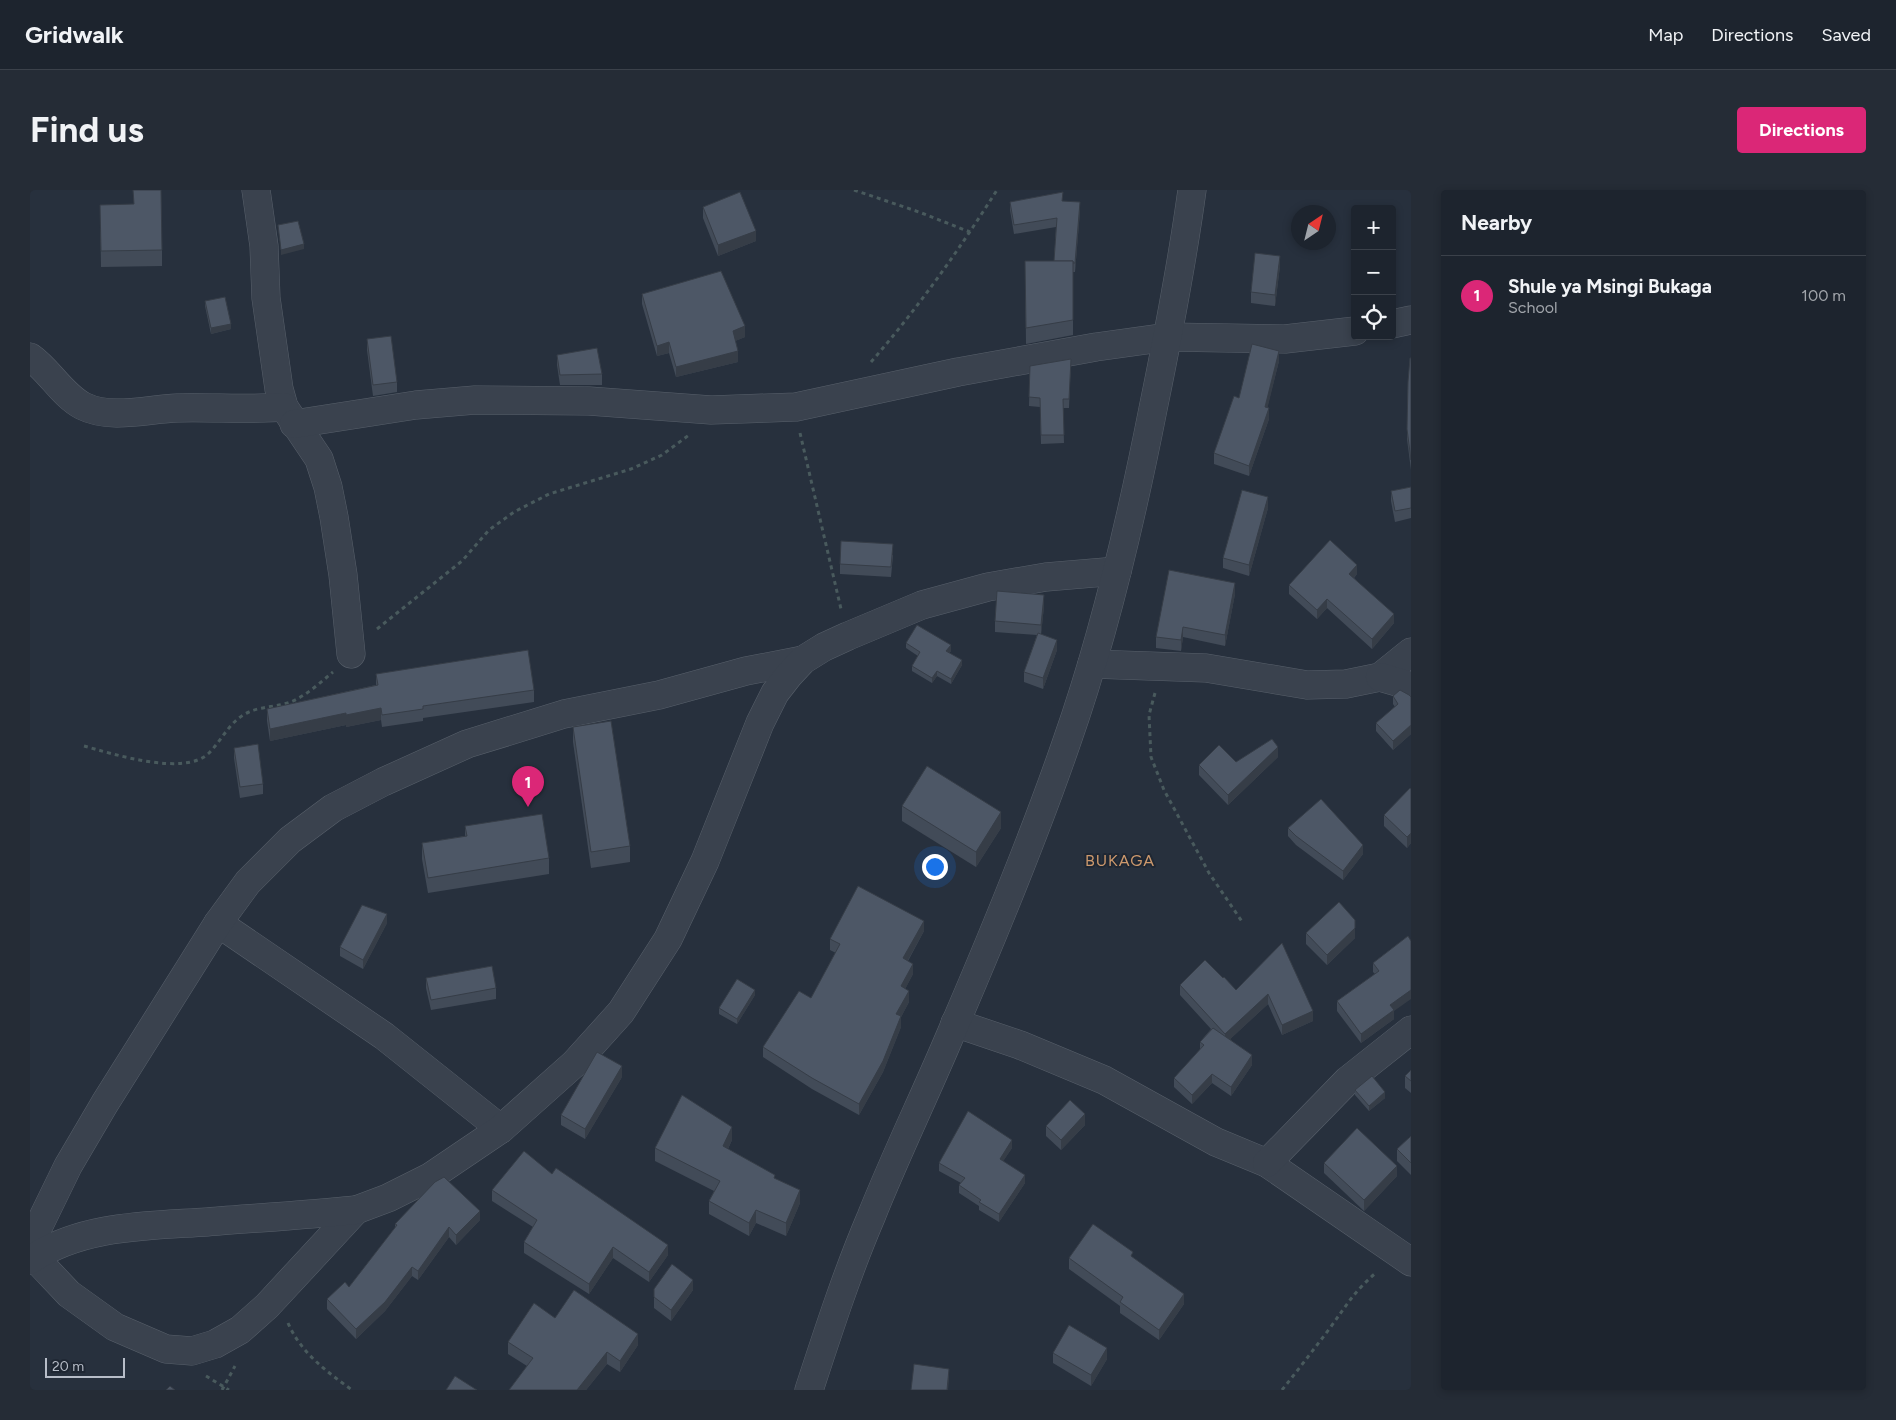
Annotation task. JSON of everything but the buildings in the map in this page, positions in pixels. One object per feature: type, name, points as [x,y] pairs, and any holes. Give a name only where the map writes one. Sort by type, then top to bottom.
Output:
[{"type":"street","points":[[256,190],[264,246],[266,298],[279,388],[289,416],[319,459],[328,488],[343,575],[351,654]]},
{"type":"street","points":[[809,1390],[840,1297],[871,1216],[955,1023],[1035,828],[1092,664],[1117,571],[1142,465],[1168,337],[1192,190]]},
{"type":"street","points":[[1396,323],[1411,320]]},
{"type":"street","points":[[30,357],[82,405],[92,409],[112,412],[178,408],[252,410],[289,416],[475,400],[589,401],[711,410],[796,408],[958,372],[1096,347],[1168,337],[1285,339],[1351,331]]},
{"type":"street","points":[[31,1254],[84,1235],[117,1230],[356,1210],[388,1198],[430,1177],[501,1128],[575,1063],[621,1012],[668,939],[705,861],[760,723],[775,693],[789,674],[804,660],[824,647],[922,605],[988,587],[1046,577],[1117,571]]},
{"type":"street","points":[[1092,664],[1206,668],[1307,685],[1346,684],[1380,677],[1411,652]]},
{"type":"street","points":[[31,1254],[68,1166],[100,1110],[218,923],[248,882],[290,840],[333,808],[383,782],[459,748],[564,714],[659,695],[746,671],[804,660]]},
{"type":"street","points":[[1380,677],[1411,686]]},
{"type":"street","points":[[218,923],[384,1036],[501,1128]]},
{"type":"street","points":[[955,1023],[1020,1045],[1104,1080],[1216,1142],[1267,1163],[1408,1260]]},
{"type":"street","points":[[1267,1163],[1348,1080],[1411,1030]]},
{"type":"street","points":[[31,1254],[69,1294],[115,1327],[166,1349],[192,1351],[215,1344],[240,1330],[277,1296],[356,1210]]},
{"type":"path","points":[[854,190],[970,232]]},
{"type":"path","points":[[868,365],[912,312],[970,232],[996,190]]},
{"type":"path","points":[[796,408],[807,466],[848,636]]},
{"type":"path","points":[[84,746],[143,761],[170,763],[190,762],[207,755],[236,720],[249,712],[293,701],[324,679],[367,637],[462,561],[489,530],[514,512],[550,494],[631,469],[662,455],[686,439],[711,410]]},
{"type":"path","points":[[1162,666],[1149,715],[1151,757],[1164,790],[1181,824],[1209,873],[1243,923]]},
{"type":"path","points":[[1282,1390],[1362,1284],[1377,1272],[1408,1260]]},
{"type":"path","points":[[277,1296],[292,1331],[302,1348],[324,1369],[352,1390]]},
{"type":"path","points":[[224,1386],[229,1390]]},
{"type":"place","name":"Shule ya Msingi Bukaga","points":[[528,807]]},
{"type":"district","name":"BUKAGA","points":[[1120,860]]}]
